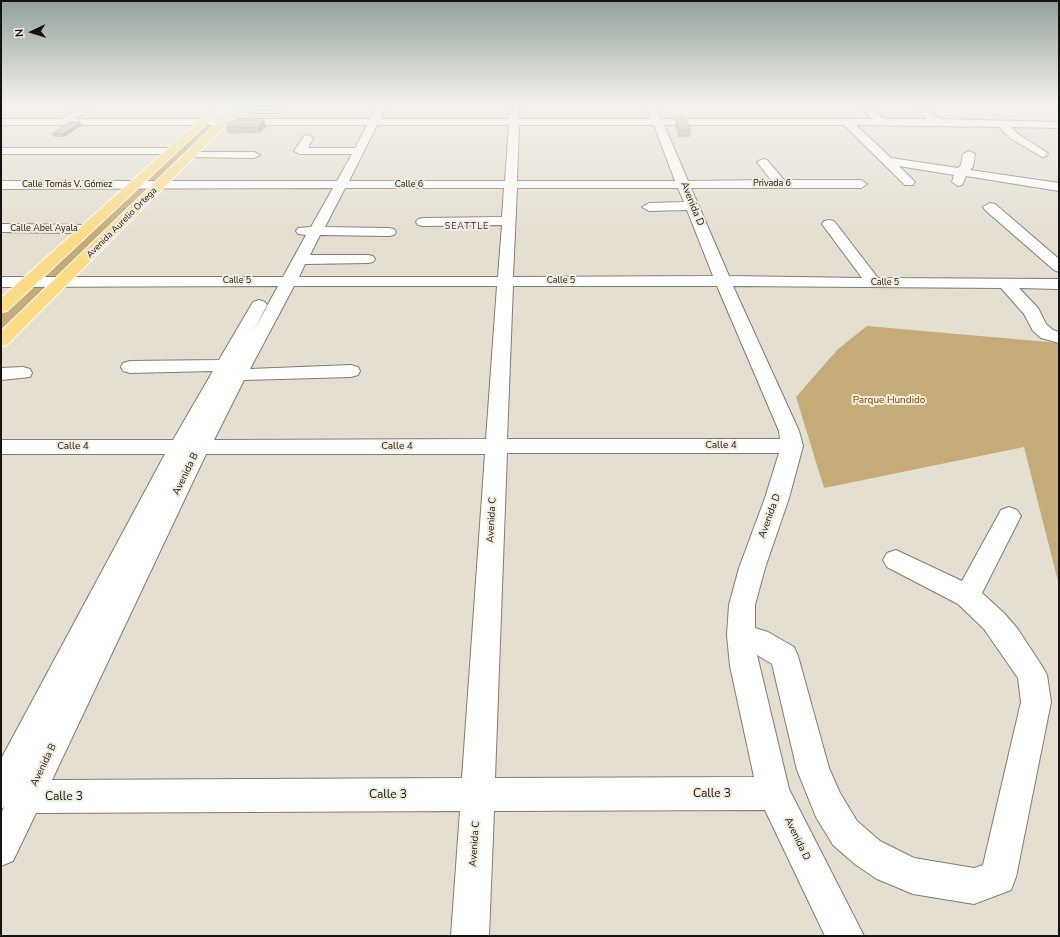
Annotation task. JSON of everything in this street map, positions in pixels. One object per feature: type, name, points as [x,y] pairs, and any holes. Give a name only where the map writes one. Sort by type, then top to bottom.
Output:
[{"type":"main road","name":"Avenida Aurelio Ortega","points":[[1,307],[174,148]]},
{"type":"main road","name":"Avenida Aurelio Ortega","points":[[1,341],[197,148]]},
{"type":"street","points":[[1,163],[24,148]]},
{"type":"street","points":[[302,148],[300,151],[352,151]]},
{"type":"street","name":"Avenida B","points":[[1,849],[10,795],[189,447],[354,148]]},
{"type":"street","name":"Avenida C","points":[[470,936],[512,148]]},
{"type":"street","name":"Avenida D","points":[[669,148],[723,281],[789,431],[792,446],[777,498],[752,568],[742,605],[741,635],[744,666],[774,793],[845,936]]},
{"type":"street","points":[[874,148],[909,182]]},
{"type":"street","points":[[1032,148],[1042,154]]},
{"type":"street","points":[[1,151],[170,151]]},
{"type":"street","points":[[190,155],[254,155]]},
{"type":"street","points":[[886,160],[965,169],[1059,175]]},
{"type":"street","points":[[763,162],[780,184]]},
{"type":"street","points":[[965,169],[1059,187]]},
{"type":"street","name":"Privada 6","points":[[684,184],[861,184]]},
{"type":"street","name":"Calle 6","points":[[134,185],[684,184]]},
{"type":"street","name":"Calle Tomás V. Gómez","points":[[1,185],[134,185]]},
{"type":"street","points":[[649,207],[693,206]]},
{"type":"street","points":[[990,207],[1059,267]]},
{"type":"street","points":[[423,222],[508,221]]},
{"type":"street","points":[[829,224],[874,283]]},
{"type":"street","name":"Calle Abel Ayala","points":[[1,228],[86,229]]},
{"type":"street","name":"Avenida B","points":[[281,281],[300,260],[308,231]]},
{"type":"street","points":[[308,231],[389,232]]},
{"type":"street","points":[[300,260],[368,259]]},
{"type":"street","name":"Calle 5","points":[[1,282],[63,280],[723,281],[1059,284]]},
{"type":"street","points":[[1005,283],[1032,312],[1039,326],[1047,334],[1059,338]]},
{"type":"street","points":[[130,367],[351,371]]},
{"type":"street","points":[[1,374],[23,373]]},
{"type":"street","name":"Calle 4","points":[[1,447],[792,446]]},
{"type":"street","points":[[966,596],[1009,516]]},
{"type":"street","points":[[741,635],[758,641],[784,656],[813,770],[828,805],[845,833],[868,853],[902,871],[933,880],[974,886],[998,876],[1036,702],[1032,675],[1020,653],[994,620],[966,596],[896,560]]},
{"type":"street","name":"Calle 3","points":[[10,795],[478,795],[774,793]]},
{"type":"green space","points":[[181,148],[196,148],[161,183],[143,183]]},
{"type":"green space","points":[[151,187],[1,340],[1,314],[136,189]]},
{"type":"green space","name":"Parque Hundido","points":[[867,326],[1059,343],[1059,585],[1024,447],[824,488],[796,397],[838,349]]},
{"type":"district","name":"SEATTLE","points":[[467,227]]}]
